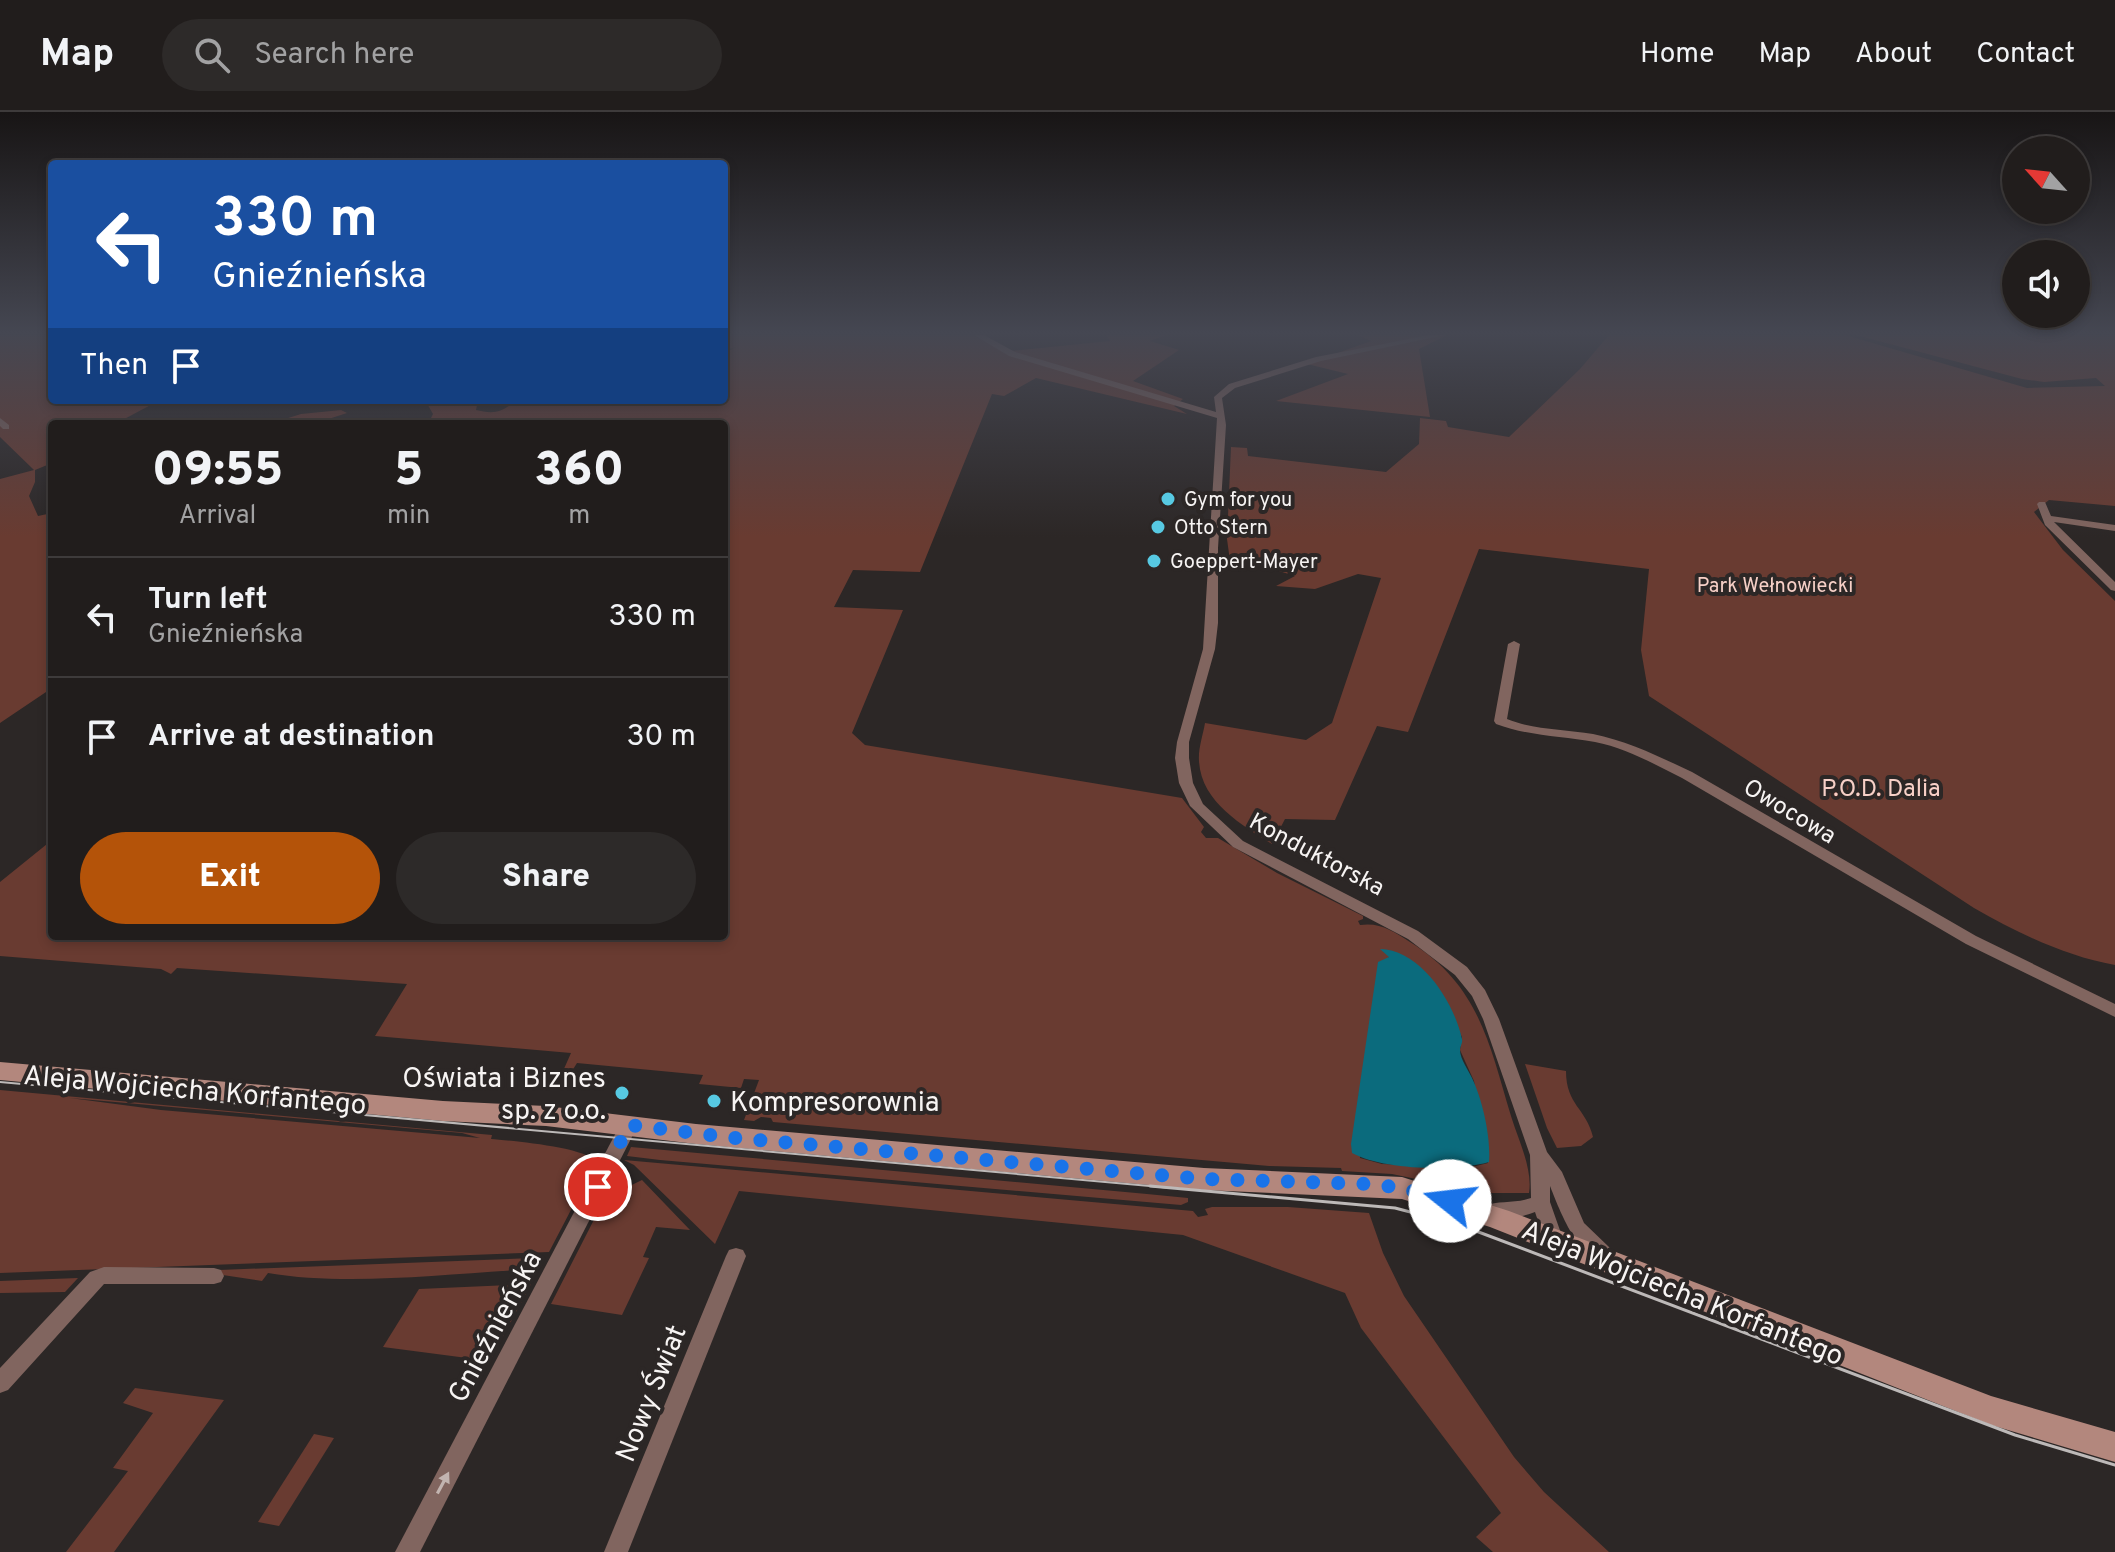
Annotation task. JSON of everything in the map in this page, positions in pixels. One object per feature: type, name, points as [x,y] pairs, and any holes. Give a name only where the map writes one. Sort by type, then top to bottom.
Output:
[{"type":"main road","name":"Aleja Wojciecha Korfantego","points":[[0,1071],[629,1125],[735,1138],[1204,1179],[1369,1184],[1416,1191],[1469,1207],[1611,1261],[1796,1338],[2003,1416],[2115,1447]]},
{"type":"street","points":[[1171,402],[1220,412]]},
{"type":"street","name":"Konduktorska","points":[[1219,402],[1212,623],[1209,649],[1183,742],[1186,783],[1197,806],[1238,844],[1413,935],[1461,971],[1473,985],[1491,1019],[1539,1155],[1555,1177],[1567,1211],[1577,1228],[1611,1261]]},
{"type":"street","points":[[2042,504],[2047,518],[2115,588]]},
{"type":"street","points":[[2047,518],[2115,528]]},
{"type":"street","name":"Owocowa","points":[[1514,644],[1500,721],[1526,729],[1605,741],[1639,751],[1687,775],[1971,940],[2115,1011]]},
{"type":"street","name":"Gnieźnieńska","points":[[407,1552],[629,1125]]},
{"type":"street","name":"Konduktorska","points":[[1539,1155],[1541,1202],[1553,1239]]},
{"type":"street","points":[[1469,1207],[1496,1212],[1515,1211],[1541,1202]]},
{"type":"street","points":[[1553,1239],[1567,1211]]},
{"type":"street","name":"Nowy Świat","points":[[616,1552],[736,1256]]},
{"type":"street","points":[[0,1383],[97,1278],[104,1275],[214,1276]]},
{"type":"green space","points":[[0,402],[152,404],[122,420],[48,420],[48,465],[35,470],[35,482],[29,496],[38,516],[48,514],[48,691],[0,723],[0,479],[34,470],[0,437]]},
{"type":"green space","points":[[989,402],[920,572],[853,570],[834,607],[903,610],[852,733],[865,745],[1182,798],[1204,827],[1201,832],[1206,838],[1218,838],[1277,873],[1363,916],[1358,921],[1360,925],[1380,926],[1410,942],[1452,977],[1478,1018],[1488,1040],[1524,1154],[1529,1174],[1529,1193],[1484,1193],[1449,1187],[1443,1167],[1464,1169],[1488,1163],[1474,1081],[1460,1050],[1462,1037],[1456,1025],[1424,971],[1408,959],[1389,957],[1386,960],[1358,1099],[1360,1158],[1382,1164],[1437,1166],[1445,1185],[1392,1174],[1342,1171],[1341,1168],[1269,1166],[773,1122],[771,1118],[761,1117],[754,1121],[744,1120],[759,1080],[744,1079],[741,1088],[699,1084],[703,1075],[577,1063],[572,1071],[563,1071],[571,1053],[375,1036],[407,984],[177,968],[171,974],[161,969],[0,956],[0,882],[48,843],[48,940],[728,940],[728,420],[430,420],[433,414],[427,404],[477,404],[476,410],[490,412],[510,405]]},
{"type":"green space","points":[[1138,402],[1179,402],[1174,406],[1187,414]]},
{"type":"green space","points":[[1288,402],[1428,402],[1430,417]]},
{"type":"green space","points":[[1545,402],[2115,402],[2115,506],[2049,500],[2034,512],[2063,550],[2115,601],[2115,965],[2078,956],[2042,942],[1974,908],[1649,696],[1641,650],[1649,569],[1479,549],[1408,732],[1377,726],[1335,820],[1285,819],[1272,844],[1225,811],[1207,789],[1201,776],[1200,747],[1205,723],[1306,740],[1332,723],[1381,578],[1358,574],[1315,589],[1276,586],[1295,576],[1247,561],[1230,561],[1227,539],[1231,447],[1247,448],[1248,456],[1386,472],[1419,444],[1420,418],[1446,421],[1448,427],[1509,437]]},
{"type":"green space","points":[[341,410],[347,413],[325,420],[282,420],[301,414]]},
{"type":"green space","points":[[1525,1064],[1566,1071],[1569,1092],[1593,1137],[1581,1146],[1557,1148]]},
{"type":"green space","points":[[0,1090],[492,1135],[491,1139],[578,1152],[596,1162],[549,1252],[0,1273]],"holes":[[[70,1098],[462,1133],[480,1138],[161,1110]]]},
{"type":"green space","points":[[631,1147],[1188,1198],[1188,1202],[1181,1205],[660,1160],[627,1156]]},
{"type":"green space","points":[[624,1160],[1193,1211],[1198,1217],[1208,1215],[1205,1209],[1212,1207],[1288,1207],[1369,1213],[1383,1253],[1404,1296],[1514,1457],[1544,1492],[1609,1552],[1493,1552],[1476,1537],[1501,1513],[1361,1328],[1345,1293],[1183,1235],[739,1191],[715,1244],[634,1165]]},
{"type":"green space","points":[[642,1180],[690,1230],[656,1227],[643,1257],[649,1258],[622,1315],[551,1304],[605,1198]]},
{"type":"green space","points":[[533,1258],[538,1269],[402,1278],[333,1279],[268,1273],[262,1281],[216,1274],[219,1270]]},
{"type":"green space","points":[[78,1278],[65,1292],[0,1293],[0,1281]]},
{"type":"green space","points":[[531,1284],[490,1361],[383,1347],[419,1289]]},
{"type":"green space","points":[[135,1388],[224,1400],[114,1552],[66,1552],[128,1471],[113,1468],[153,1413],[123,1403]]},
{"type":"green space","points":[[314,1434],[334,1438],[279,1526],[258,1522]]},
{"type":"water","points":[[1380,949],[1409,958],[1422,968],[1452,1009],[1462,1039],[1461,1057],[1483,1108],[1489,1162],[1419,1168],[1382,1163],[1352,1153],[1378,962],[1389,957]]},
{"type":"tram line","points":[[0,1082],[1172,1188]]},
{"type":"tram line","points":[[1150,1186],[1395,1208],[1460,1225],[2015,1435],[2115,1465]]},
{"type":"place","name":"Gym for you","points":[[1168,499]]},
{"type":"place","name":"Otto Stern","points":[[1158,527]]},
{"type":"place","name":"Goeppert-Mayer","points":[[1154,561]]},
{"type":"place","name":"Oświata i Biznes sp. z o.o.","points":[[622,1093]]},
{"type":"place","name":"Kompresorownia","points":[[714,1101]]},
{"type":"route","points":[[598,1187],[629,1125],[735,1138],[1204,1179],[1369,1184],[1431,1194],[1450,1201]]},
{"type":"park label","name":"Park Wełnowiecki","points":[[1775,585]]},
{"type":"park label","name":"P.O.D. Dalia","points":[[1881,788]]}]
